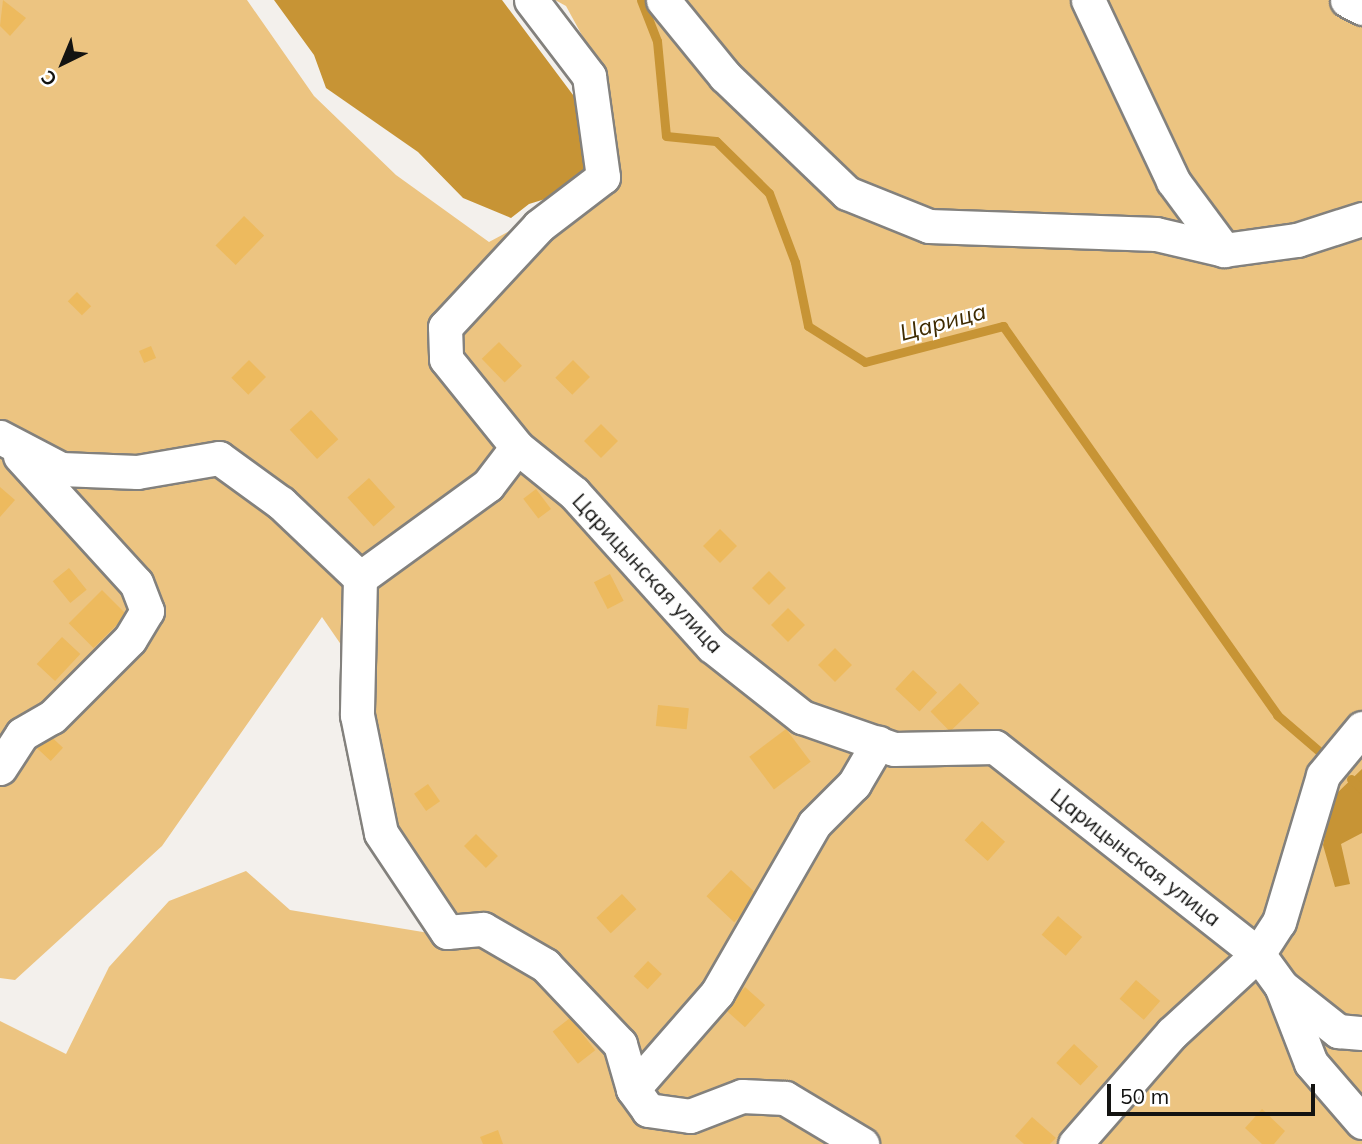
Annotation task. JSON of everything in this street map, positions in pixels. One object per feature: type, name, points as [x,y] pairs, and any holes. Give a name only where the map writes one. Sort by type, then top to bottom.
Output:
[{"type":"street","name":"Царицынская улица","points":[[531,0],[589,76],[603,177],[539,226],[445,327],[446,359],[517,447],[574,493],[712,646],[802,717],[894,749],[995,747],[1258,954],[1281,986]]},
{"type":"street","points":[[663,0],[725,76],[847,193],[929,226],[1156,234],[1224,250],[1297,240],[1362,219]]},
{"type":"street","points":[[1088,0],[1173,181],[1224,250]]},
{"type":"street","points":[[1347,0],[1362,8]]},
{"type":"street","points":[[2,438],[61,469],[137,472],[219,458],[281,503],[360,578],[357,715],[381,832],[447,932],[483,929],[545,965],[620,1044],[633,1090],[648,1110],[690,1116],[742,1096],[785,1098],[862,1144]]},
{"type":"street","points":[[0,768],[22,734],[52,717],[130,639],[147,611],[136,583],[2,438]]},
{"type":"street","points":[[360,578],[488,485],[517,447]]},
{"type":"street","points":[[1075,1144],[1172,1034],[1258,954],[1279,922],[1323,775],[1362,728]]},
{"type":"street","points":[[633,1090],[717,993],[814,824],[854,784],[878,743]]},
{"type":"street","points":[[1281,986],[1338,1031],[1362,1033]]},
{"type":"street","points":[[1281,986],[1311,1063],[1362,1122]]},
{"type":"shaded area","points":[[0,0],[247,0],[314,96],[396,175],[489,242],[541,214],[616,139],[608,83],[566,6],[555,0],[1362,0],[1362,1144],[0,1144],[0,1021],[66,1054],[109,967],[169,901],[246,871],[290,910],[435,934],[362,821],[344,649],[322,617],[162,846],[15,980],[0,978]]},
{"type":"shaded area","points":[[274,0],[502,0],[585,111],[586,168],[571,191],[529,204],[511,218],[463,198],[418,152],[326,88],[314,55]]},
{"type":"shaded area","points":[[1362,769],[1362,833],[1341,844],[1350,884],[1335,887],[1323,845],[1334,796]]},
{"type":"building","points":[[3,0],[26,18],[10,36],[0,26]]},
{"type":"building","points":[[244,216],[264,235],[236,265],[216,245]]},
{"type":"building","points":[[77,292],[91,306],[82,315],[68,301]]},
{"type":"building","points":[[499,342],[522,366],[505,382],[482,359]]},
{"type":"building","points":[[151,346],[156,358],[144,363],[139,351]]},
{"type":"building","points":[[249,360],[266,377],[248,395],[231,378]]},
{"type":"building","points":[[573,360],[590,377],[572,395],[555,378]]},
{"type":"building","points":[[311,410],[338,439],[317,459],[290,430]]},
{"type":"building","points":[[601,424],[618,441],[601,458],[584,441]]},
{"type":"building","points":[[369,478],[395,507],[374,526],[347,497]]},
{"type":"building","points":[[0,487],[15,500],[0,517]]},
{"type":"building","points":[[536,489],[551,509],[538,519],[523,499]]},
{"type":"building","points":[[720,529],[737,546],[720,563],[703,546]]},
{"type":"building","points":[[69,568],[87,590],[70,603],[53,581]]},
{"type":"building","points":[[769,571],[786,588],[769,605],[752,588]]},
{"type":"building","points":[[610,574],[624,601],[608,609],[594,582]]},
{"type":"building","points":[[102,590],[127,615],[94,648],[69,623]]},
{"type":"building","points":[[788,608],[805,625],[788,642],[771,625]]},
{"type":"building","points":[[62,637],[80,654],[55,681],[37,664]]},
{"type":"building","points":[[835,648],[852,665],[835,682],[818,665]]},
{"type":"building","points":[[913,670],[937,693],[919,712],[895,689]]},
{"type":"building","points":[[960,683],[979,703],[950,732],[931,711]]},
{"type":"building","points":[[658,705],[689,708],[687,729],[656,726]]},
{"type":"building","points":[[786,729],[811,762],[774,789],[749,757]]},
{"type":"building","points":[[44,730],[63,748],[51,761],[32,743]]},
{"type":"building","points":[[428,784],[440,801],[426,811],[414,794]]},
{"type":"building","points":[[982,821],[1005,842],[988,861],[965,840]]},
{"type":"building","points":[[476,834],[498,856],[486,868],[464,846]]},
{"type":"building","points":[[731,870],[759,896],[734,922],[706,896]]},
{"type":"building","points":[[622,894],[636,909],[611,933],[596,918]]},
{"type":"building","points":[[1058,916],[1082,937],[1066,956],[1042,935]]},
{"type":"building","points":[[648,961],[662,974],[648,989],[634,976]]},
{"type":"building","points":[[1136,980],[1160,1001],[1144,1020],[1120,999]]},
{"type":"building","points":[[745,987],[765,1005],[745,1027],[725,1009]]},
{"type":"building","points":[[570,1018],[595,1050],[578,1064],[553,1032]]},
{"type":"building","points":[[1074,1044],[1098,1067],[1080,1086],[1056,1063]]},
{"type":"building","points":[[1262,1109],[1285,1131],[1274,1144],[1262,1144],[1245,1128]]},
{"type":"building","points":[[1032,1117],[1056,1138],[1050,1144],[1024,1144],[1015,1136]]},
{"type":"building","points":[[498,1130],[503,1144],[483,1144],[480,1137]]},
{"type":"waterway","name":"Царица","points":[[641,0],[657,41],[666,136],[716,141],[769,193],[795,262],[808,326],[865,362],[1003,326],[1277,715],[1326,757]]},
{"type":"waterway","name":"Царица","points":[[1351,779],[1362,789]]}]
